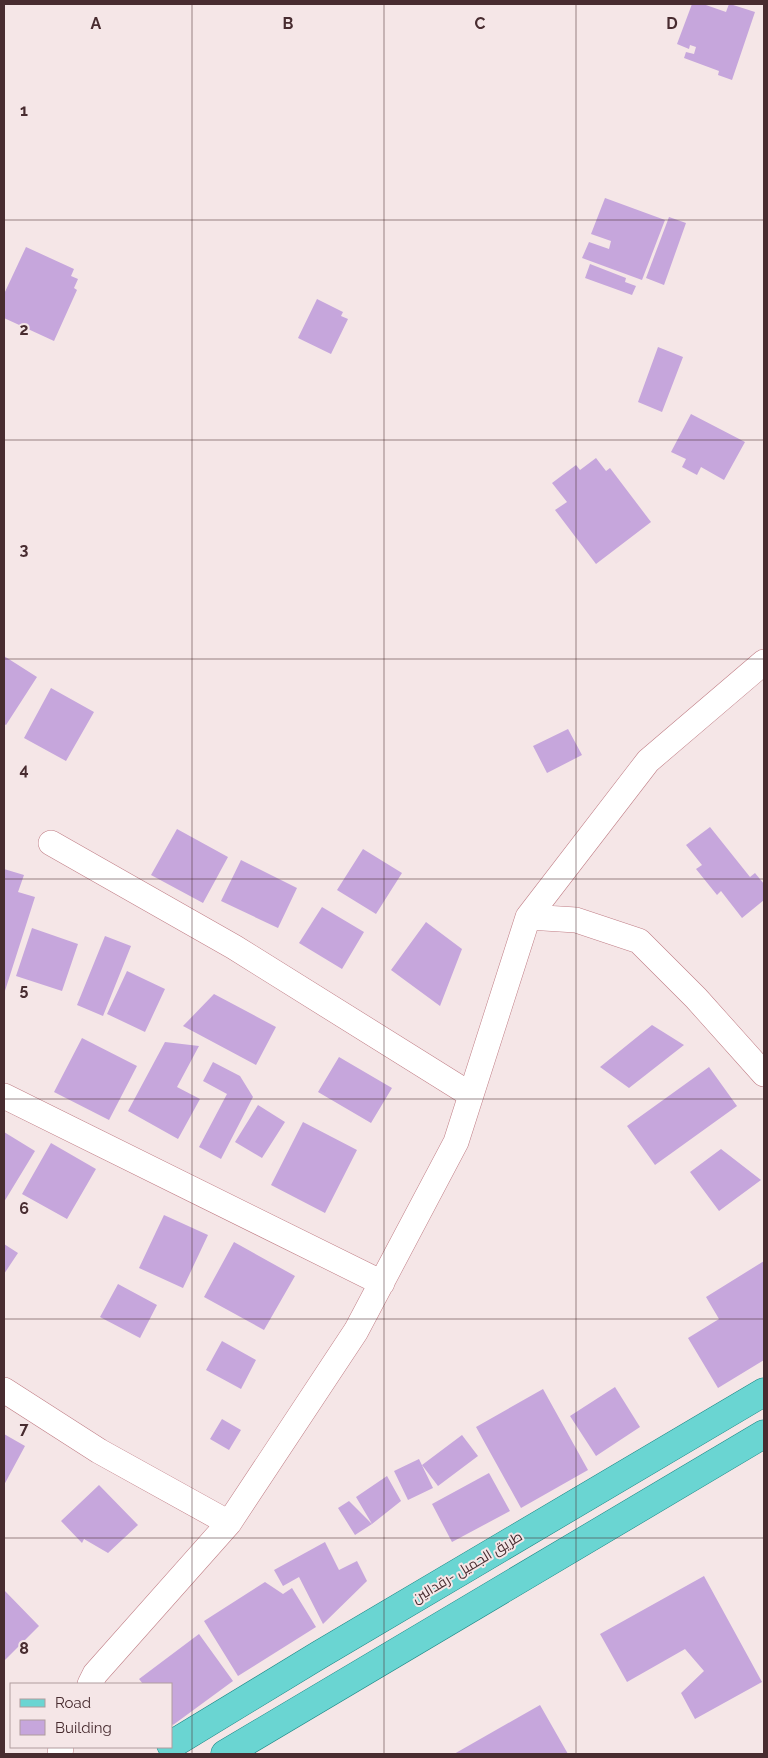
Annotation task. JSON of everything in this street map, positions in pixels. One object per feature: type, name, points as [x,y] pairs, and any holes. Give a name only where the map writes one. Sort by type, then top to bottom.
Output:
[{"type":"main road","name":"طريق الجميل -رقدالين","points":[[172,1744],[352,1635],[764,1392]]},
{"type":"main road","points":[[225,1754],[764,1434]]},
{"type":"street","points":[[90,1683],[94,1674],[229,1522],[356,1331],[456,1142],[528,917],[648,761],[764,662]]},
{"type":"street","points":[[51,843],[234,947],[471,1094]]},
{"type":"street","points":[[528,917],[576,920],[640,941],[696,998],[764,1074]]},
{"type":"street","points":[[4,1096],[382,1283]]},
{"type":"street","points":[[4,1390],[99,1450],[229,1522]]},
{"type":"building","points":[[692,4],[703,4],[726,12],[730,4],[755,12],[732,80],[718,75],[719,71],[684,58],[686,52],[694,54],[696,47],[690,45],[689,49],[677,44]]},
{"type":"building","points":[[605,198],[665,220],[642,280],[582,258],[589,242],[609,249],[611,241],[591,234]]},
{"type":"building","points":[[669,217],[686,223],[664,285],[646,278]]},
{"type":"building","points":[[26,247],[74,269],[71,276],[78,279],[74,288],[77,290],[54,341],[4,318],[4,294]]},
{"type":"building","points":[[590,264],[626,278],[625,282],[636,286],[632,295],[585,278]]},
{"type":"building","points":[[317,299],[343,312],[341,316],[348,319],[331,354],[298,338]]},
{"type":"building","points":[[658,347],[683,357],[662,412],[638,402]]},
{"type":"building","points":[[691,414],[745,442],[724,480],[701,467],[697,475],[682,467],[686,459],[671,452]]},
{"type":"building","points":[[596,458],[606,471],[610,468],[651,522],[596,564],[555,510],[567,502],[552,483],[576,465],[580,470]]},
{"type":"building","points":[[4,656],[37,677],[6,725],[4,724]]},
{"type":"building","points":[[51,688],[94,712],[66,761],[24,738]]},
{"type":"building","points":[[568,729],[582,755],[547,773],[533,746]]},
{"type":"building","points":[[710,827],[750,877],[755,873],[764,884],[764,900],[742,918],[721,891],[717,895],[696,869],[702,865],[686,845]]},
{"type":"building","points":[[177,829],[228,857],[203,903],[151,875]]},
{"type":"building","points":[[363,849],[402,873],[376,914],[337,890]]},
{"type":"building","points":[[241,860],[297,888],[278,928],[221,901]]},
{"type":"building","points":[[4,869],[24,875],[18,892],[35,897],[4,994]]},
{"type":"building","points":[[322,907],[364,932],[342,969],[299,943]]},
{"type":"building","points":[[426,922],[462,949],[440,1006],[391,970]]},
{"type":"building","points":[[32,928],[78,944],[62,991],[16,976]]},
{"type":"building","points":[[105,936],[131,946],[103,1016],[77,1005]]},
{"type":"building","points":[[127,971],[165,989],[145,1032],[107,1014]]},
{"type":"building","points":[[214,994],[276,1027],[256,1065],[183,1026]]},
{"type":"building","points":[[652,1025],[684,1045],[629,1088],[600,1067]]},
{"type":"building","points":[[82,1038],[137,1066],[109,1120],[54,1092]]},
{"type":"building","points":[[165,1042],[199,1046],[177,1087],[200,1099],[178,1139],[128,1111]]},
{"type":"building","points":[[339,1057],[392,1088],[371,1123],[318,1092]]},
{"type":"building","points":[[213,1062],[240,1076],[253,1097],[221,1159],[199,1147],[227,1094],[203,1081]]},
{"type":"building","points":[[709,1067],[737,1106],[655,1165],[627,1126]]},
{"type":"building","points":[[258,1105],[285,1122],[262,1158],[235,1142]]},
{"type":"building","points":[[303,1122],[357,1150],[325,1213],[271,1185]]},
{"type":"building","points":[[4,1132],[35,1151],[4,1202]]},
{"type":"building","points":[[51,1143],[96,1169],[67,1219],[22,1194]]},
{"type":"building","points":[[721,1149],[761,1180],[719,1211],[690,1172]]},
{"type":"building","points":[[164,1215],[208,1235],[183,1288],[139,1268]]},
{"type":"building","points":[[234,1242],[295,1276],[264,1330],[204,1297]]},
{"type":"building","points":[[4,1244],[18,1253],[4,1274]]},
{"type":"building","points":[[764,1261],[764,1360],[718,1388],[688,1338],[719,1319],[706,1297]]},
{"type":"building","points":[[118,1284],[157,1305],[140,1338],[100,1317]]},
{"type":"building","points":[[222,1341],[256,1360],[241,1389],[206,1370]]},
{"type":"building","points":[[615,1387],[640,1427],[596,1456],[570,1416]]},
{"type":"building","points":[[543,1389],[588,1470],[521,1508],[476,1427]]},
{"type":"building","points":[[222,1419],[241,1430],[229,1450],[210,1439]]},
{"type":"building","points":[[4,1434],[25,1446],[4,1485]]},
{"type":"building","points":[[462,1435],[478,1456],[438,1486],[422,1465]]},
{"type":"building","points":[[419,1459],[433,1488],[408,1500],[394,1471]]},
{"type":"building","points":[[489,1473],[510,1511],[452,1542],[432,1504]]},
{"type":"building","points":[[387,1476],[401,1501],[372,1524],[356,1497]]},
{"type":"building","points":[[99,1485],[138,1525],[108,1553],[84,1539],[82,1543],[61,1521]]},
{"type":"building","points":[[349,1501],[372,1524],[355,1535],[338,1508]]},
{"type":"building","points":[[325,1542],[339,1570],[357,1561],[367,1581],[323,1624],[299,1577],[283,1586],[274,1570]]},
{"type":"building","points":[[704,1576],[762,1682],[695,1719],[681,1693],[704,1671],[685,1649],[627,1682],[600,1634]]},
{"type":"building","points":[[265,1582],[283,1594],[292,1588],[316,1627],[238,1676],[204,1621]]},
{"type":"building","points":[[4,1590],[39,1626],[4,1661]]},
{"type":"building","points":[[199,1634],[233,1681],[173,1725],[172,1683],[142,1683],[139,1679]]},
{"type":"building","points":[[540,1705],[568,1754],[454,1754]]}]
